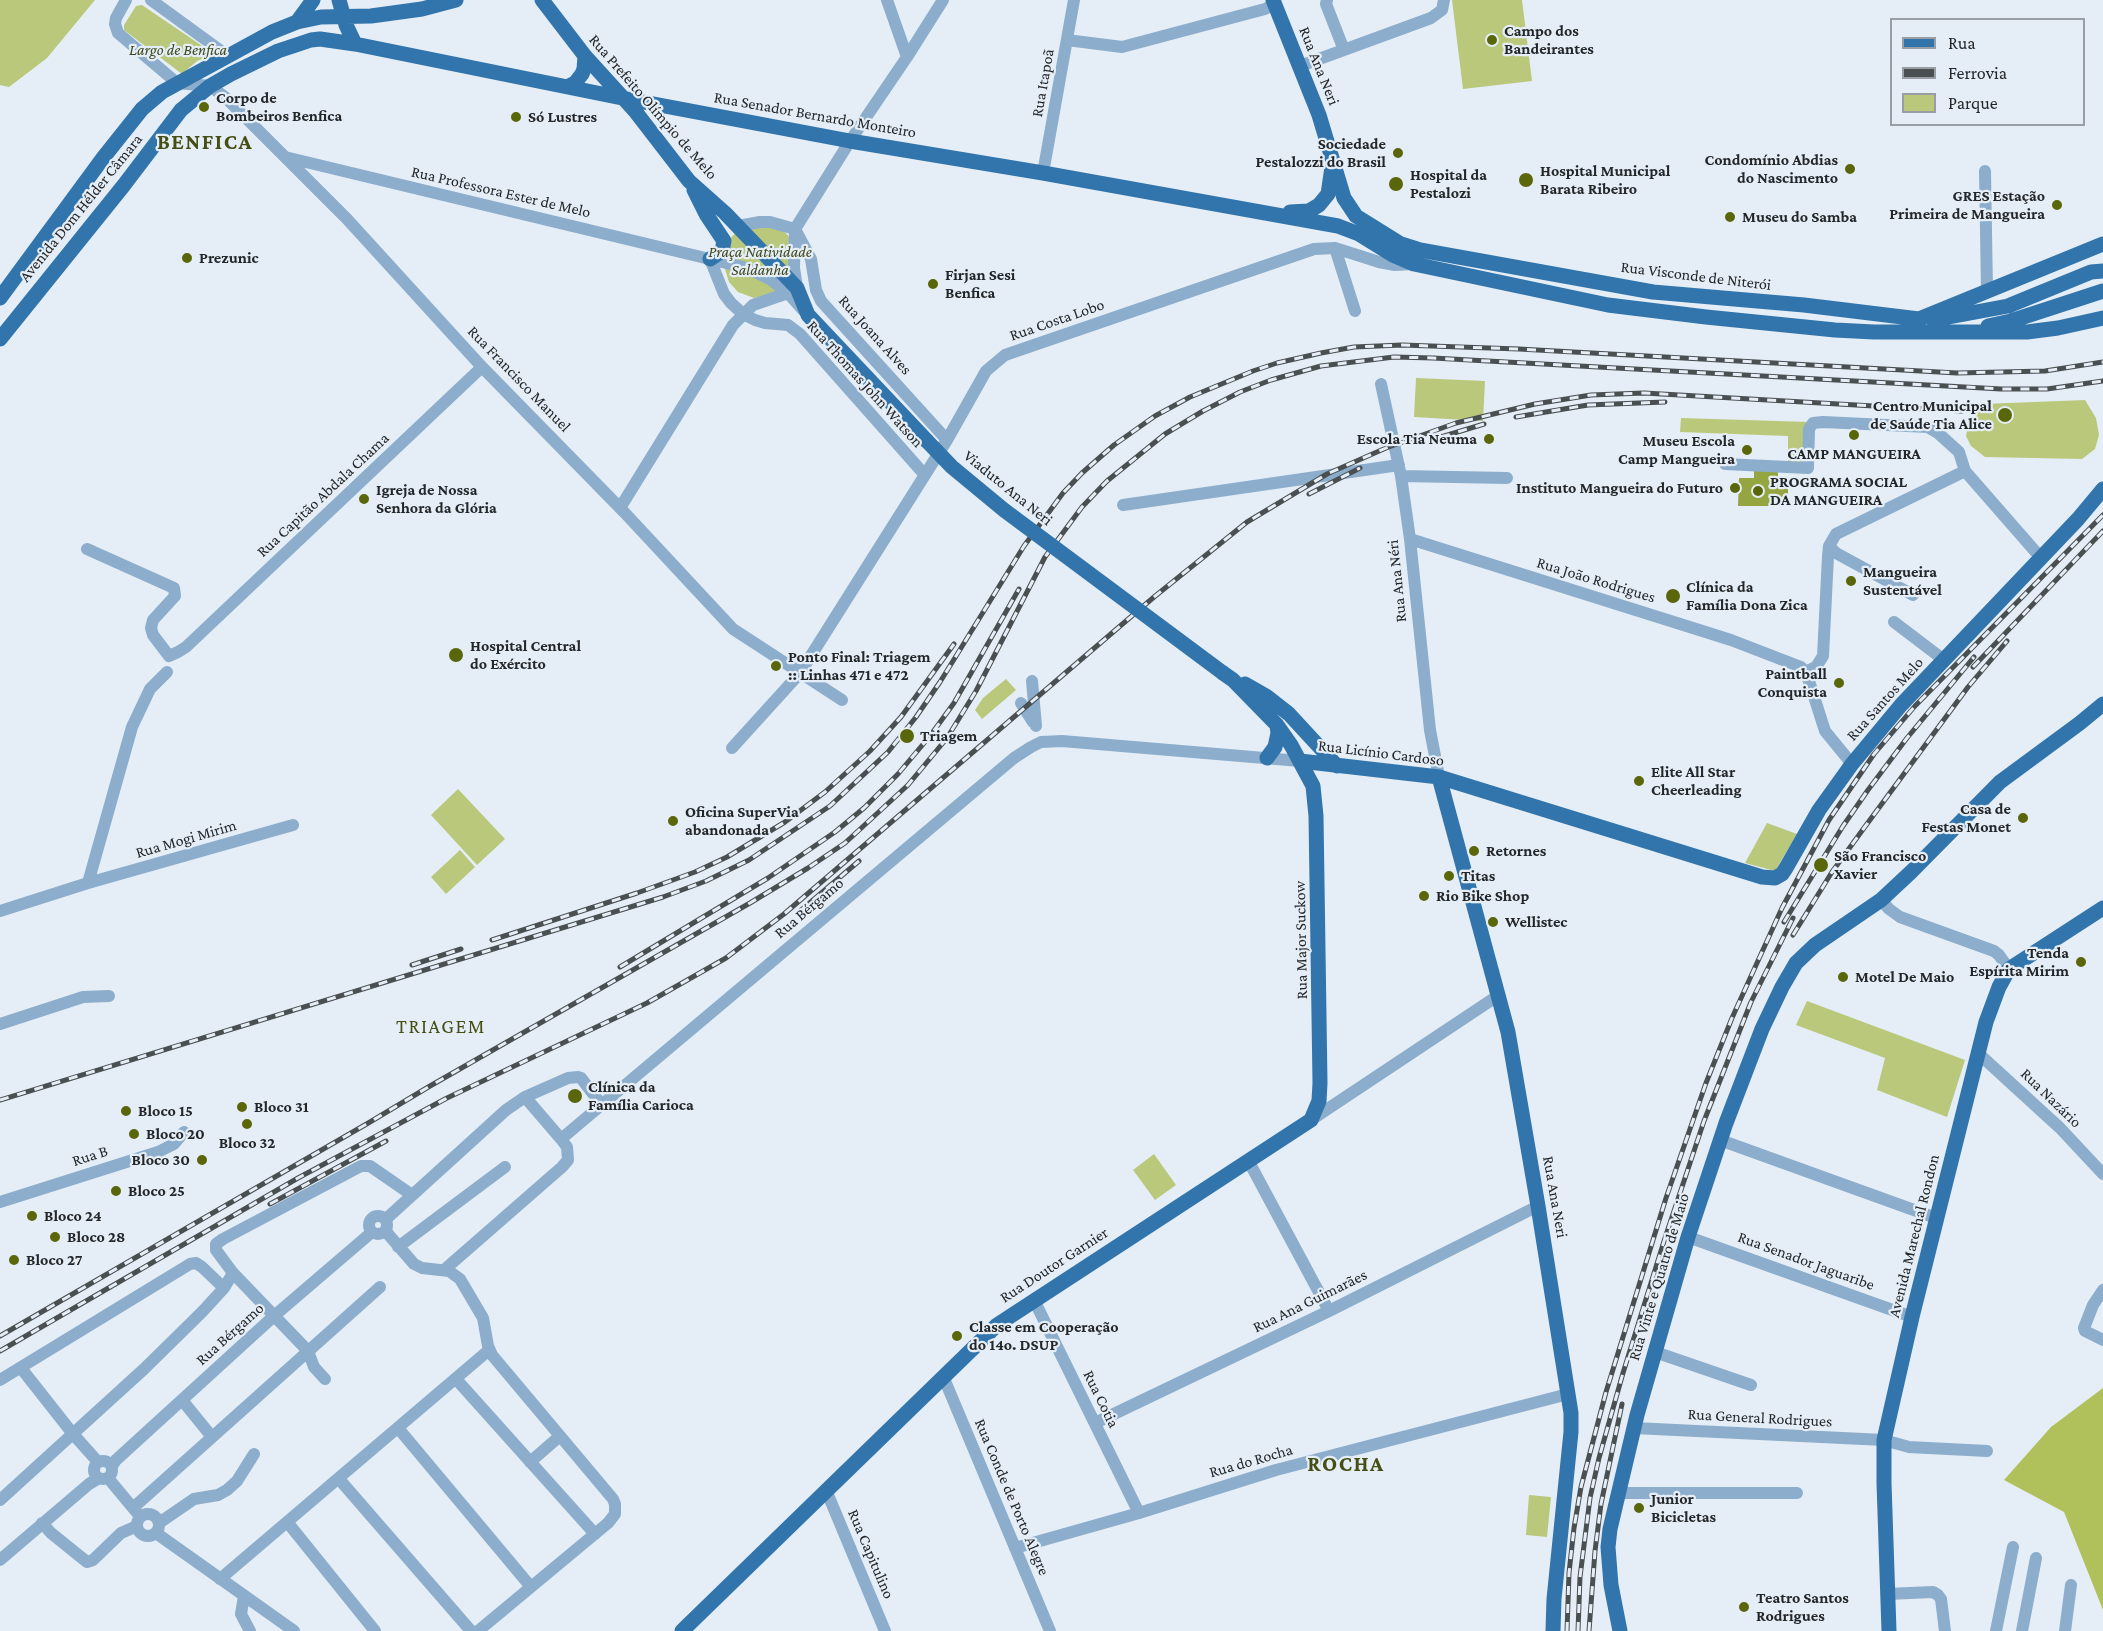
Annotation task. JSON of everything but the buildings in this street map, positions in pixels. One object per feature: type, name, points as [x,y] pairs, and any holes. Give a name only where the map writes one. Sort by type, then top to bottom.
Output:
[{"type":"main road","points":[[297,22],[313,0]]},
{"type":"main road","points":[[339,0],[355,44]]},
{"type":"main road","points":[[177,83],[272,32],[297,22],[321,17],[371,16],[422,9],[456,0]]},
{"type":"main road","name":"Rua Prefeito Olímpio de Melo","points":[[542,0],[585,56],[635,111],[689,181],[738,226],[794,286],[808,315]]},
{"type":"main road","name":"Rua Ana Neri","points":[[1274,2],[1330,147]]},
{"type":"main road","name":"Avenida Dom Hélder Câmara","points":[[0,339],[181,110],[210,86],[293,45],[320,39],[355,44]]},
{"type":"main road","name":"Rua Senador Bernardo Monteiro","points":[[355,44],[850,141],[1270,214]]},
{"type":"main road","points":[[569,86],[575,83],[582,74],[585,56]]},
{"type":"main road","name":"Avenida Dom Hélder Câmara","points":[[0,298],[142,110],[162,92],[177,83]]},
{"type":"main road","points":[[1270,214],[1309,211],[1319,205],[1328,194],[1330,187],[1332,168],[1330,147]]},
{"type":"main road","name":"Rua Visconde de Niterói","points":[[1330,147],[1344,198],[1356,216],[1401,244],[1419,250],[1640,290],[1919,319],[2103,244]]},
{"type":"main road","points":[[689,181],[724,241],[719,254],[710,259]]},
{"type":"main road","points":[[1270,214],[1338,226],[1359,234],[1393,255],[1414,264],[1635,309],[1835,330],[2027,332],[2103,318]]},
{"type":"main road","points":[[1919,319],[1949,317],[2008,306],[2091,272],[2103,271]]},
{"type":"main road","points":[[1608,305],[1610,284]]},
{"type":"main road","points":[[1635,309],[1640,290]]},
{"type":"main road","points":[[1959,332],[2011,321],[2103,291]]},
{"type":"main road","name":"Viaduto Ana Neri","points":[[808,315],[952,467],[1004,510],[1228,677],[1277,725],[1300,762]]},
{"type":"main road","name":"Rua Santos Melo","points":[[1775,878],[1782,874],[1820,810],[1852,764],[1901,705],[2078,519],[2103,489]]},
{"type":"main road","name":"Viaduto Ana Neri","points":[[1228,677],[1252,687],[1289,714],[1337,766]]},
{"type":"main road","name":"Rua Vinte e Quatro de Maio","points":[[1620,1631],[1610,1576],[1608,1547],[1610,1529],[1634,1428],[1688,1237],[1720,1140],[1745,1073],[1788,975],[1808,951],[1881,900],[2000,782],[2103,704]]},
{"type":"main road","points":[[1267,758],[1275,747],[1277,725]]},
{"type":"main road","name":"Rua Licínio Cardoso","points":[[1300,762],[1438,777],[1762,877],[1775,878]]},
{"type":"main road","name":"Rua Major Suckow","points":[[1300,762],[1313,786],[1316,816],[1320,1083],[1319,1101],[1311,1120]]},
{"type":"main road","points":[[1313,786],[1337,766]]},
{"type":"main road","name":"Rua Ana Neri","points":[[1438,777],[1499,995],[1513,1057],[1568,1394],[1571,1429],[1554,1599],[1553,1631]]},
{"type":"main road","points":[[2009,969],[2103,908]]},
{"type":"main road","name":"Avenida Marechal Rondon","points":[[1889,1631],[1884,1440],[1936,1218],[1986,1022],[1999,987],[2009,969]]},
{"type":"main road","name":"Rua Doutor Garnier","points":[[682,1631],[997,1325],[1311,1120]]},
{"type":"street","points":[[126,0],[116,18],[118,33],[177,83],[210,86]]},
{"type":"street","points":[[151,0],[228,56]]},
{"type":"street","points":[[887,0],[907,57]]},
{"type":"street","points":[[794,286],[795,229],[943,0]]},
{"type":"street","name":"Rua Itapoã","points":[[1043,173],[1074,0]]},
{"type":"street","points":[[1327,0],[1326,4],[1344,50]]},
{"type":"street","points":[[1300,66],[1431,18],[1442,10],[1444,0]]},
{"type":"street","points":[[1067,40],[1122,48],[1265,9],[1274,2]]},
{"type":"street","name":"Rua Francisco Manuel","points":[[210,86],[225,97],[347,219],[482,367],[620,508],[733,629],[842,700]]},
{"type":"street","name":"Rua Professora Ester de Melo","points":[[283,156],[710,259]]},
{"type":"street","points":[[1985,171],[1987,291]]},
{"type":"street","points":[[738,226],[770,222],[795,229]]},
{"type":"street","name":"Rua Joana Alves","points":[[795,229],[808,252],[813,267],[816,290],[821,301],[947,440]]},
{"type":"street","points":[[1335,248],[1355,311]]},
{"type":"street","name":"Rua Costa Lobo","points":[[732,748],[800,673],[947,440],[987,371],[1005,355],[1314,249],[1335,248],[1378,262],[1395,265],[1414,264]]},
{"type":"street","points":[[710,259],[747,268],[794,286]]},
{"type":"street","points":[[710,259],[724,294],[743,314]]},
{"type":"street","points":[[620,508],[733,325],[753,304],[794,286],[813,267]]},
{"type":"street","name":"Rua Thomas John Watson","points":[[743,314],[765,323],[788,325],[800,334],[924,474]]},
{"type":"street","name":"Rua Capitão Abdala Chama","points":[[87,549],[174,588],[175,596],[153,620],[152,628],[153,635],[169,656],[186,647],[482,367]]},
{"type":"street","name":"Rua Ana Néri","points":[[1381,384],[1400,471],[1410,539],[1430,730],[1438,777]]},
{"type":"street","points":[[1725,464],[1808,468],[1809,429],[1813,423],[1928,427],[1938,432],[1959,452],[1965,471],[2041,558]]},
{"type":"street","points":[[1123,505],[1400,471],[1507,478]]},
{"type":"street","points":[[1852,764],[1825,731],[1805,672],[1819,664],[1823,656],[1829,546],[1836,534],[1843,529],[1965,471]]},
{"type":"street","name":"Rua João Rodrigues","points":[[1410,539],[1731,640],[1783,659],[1801,667],[1805,672]]},
{"type":"street","points":[[1829,546],[1836,553],[1913,595]]},
{"type":"street","points":[[1894,622],[1944,660]]},
{"type":"street","points":[[0,911],[88,883],[132,727],[150,689],[167,672]]},
{"type":"street","points":[[1032,681],[1036,726],[1041,742]]},
{"type":"street","points":[[1021,703],[1036,726]]},
{"type":"street","name":"Rua Licínio Cardoso","points":[[1041,742],[1062,741],[1300,762]]},
{"type":"street","name":"Rua Bérgamo","points":[[561,1138],[1014,758],[1041,742]]},
{"type":"street","name":"Rua Mogi Mirim","points":[[88,883],[292,825]]},
{"type":"street","points":[[1881,900],[1888,909],[1900,917],[1994,951],[2009,969]]},
{"type":"street","points":[[0,1024],[76,998],[93,995],[109,996]]},
{"type":"street","name":"Rua Doutor Garnier","points":[[1311,1120],[1499,995]]},
{"type":"street","name":"Rua Nazário","points":[[1979,1054],[2101,1169]]},
{"type":"street","name":"Rua Bérgamo","points":[[0,1560],[104,1470],[274,1316],[381,1227],[412,1195],[506,1110],[525,1097],[568,1078],[578,1077],[601,1104]]},
{"type":"street","points":[[444,1270],[568,1160],[567,1147],[561,1138],[525,1097]]},
{"type":"street","name":"Rua B","points":[[0,1202],[158,1152],[174,1144],[184,1132]]},
{"type":"street","points":[[1720,1140],[1936,1218]]},
{"type":"street","points":[[1248,1160],[1329,1311]]},
{"type":"street","points":[[325,1379],[314,1367],[308,1351],[233,1273],[216,1250],[216,1245],[356,1167],[370,1166],[412,1195]]},
{"type":"street","points":[[398,1247],[505,1167]]},
{"type":"street","name":"Rua Ana Guimarães","points":[[1095,1423],[1329,1311],[1539,1206]]},
{"type":"street","points":[[381,1227],[418,1267],[444,1270],[460,1279],[481,1312],[489,1350],[614,1499],[615,1514],[612,1518],[478,1631]]},
{"type":"street","name":"Rua Senador Jaguaribe","points":[[1688,1237],[1912,1317]]},
{"type":"street","points":[[0,1380],[190,1264],[196,1263],[202,1267],[224,1288]]},
{"type":"street","points":[[0,1500],[144,1369],[202,1312],[224,1288],[233,1273]]},
{"type":"street","points":[[42,1523],[87,1562],[93,1560],[212,1437],[380,1287]]},
{"type":"street","points":[[2103,1290],[2093,1305],[2084,1328],[2085,1331],[2103,1340]]},
{"type":"street","name":"Rua Cotia","points":[[1034,1300],[1139,1512]]},
{"type":"street","points":[[220,1579],[489,1350]]},
{"type":"street","points":[[1655,1352],[1751,1385]]},
{"type":"street","points":[[21,1368],[104,1470],[137,1517],[142,1534],[147,1536],[194,1499],[218,1495],[227,1490],[237,1481],[254,1455]]},
{"type":"street","name":"Rua Conde de Porto Alegre","points":[[943,1376],[1050,1631]]},
{"type":"street","points":[[456,1379],[595,1534]]},
{"type":"street","name":"Rua do Rocha","points":[[1015,1548],[1276,1470],[1568,1394]]},
{"type":"street","points":[[182,1400],[212,1437]]},
{"type":"street","points":[[398,1428],[531,1587]]},
{"type":"street","name":"Rua General Rodrigues","points":[[1634,1428],[1884,1440],[1909,1447],[1986,1451]]},
{"type":"street","points":[[530,1462],[560,1436]]},
{"type":"street","points":[[339,1479],[471,1631]]},
{"type":"street","name":"Rua Capitulino","points":[[826,1490],[885,1631]]},
{"type":"street","points":[[1618,1493],[1797,1493]]},
{"type":"street","points":[[137,1517],[152,1515],[158,1528],[220,1579],[294,1631]]},
{"type":"street","points":[[288,1523],[375,1631]]},
{"type":"street","points":[[1996,1631],[2013,1546]]},
{"type":"street","points":[[2022,1631],[2036,1558]]},
{"type":"street","points":[[2065,1631],[2071,1585]]},
{"type":"street","points":[[1887,1594],[1933,1592],[1938,1595],[1941,1599],[1946,1631]]},
{"type":"street","points":[[244,1596],[241,1614],[250,1631]]},
{"type":"green space","points":[[0,0],[95,0],[47,58],[9,87],[0,85]]},
{"type":"green space","name":"Campo dos Bandeirantes","points":[[1452,0],[1522,0],[1532,81],[1463,89]]},
{"type":"green space","name":"Largo de Benfica","points":[[142,5],[214,54],[197,61],[182,74],[124,30],[124,25],[136,6]]},
{"type":"green space","name":"Praça Natividade Saldanha","points":[[746,226],[776,227],[786,233],[794,244],[784,291],[754,298],[738,292],[729,282],[723,263],[728,241],[737,231]]},
{"type":"green space","points":[[1416,378],[1485,381],[1483,421],[1414,417]]},
{"type":"green space","points":[[2085,400],[2096,418],[2099,435],[2095,449],[2082,459],[1985,457],[1971,446],[1966,436],[1971,411],[1983,404]]},
{"type":"green space","points":[[1681,418],[1809,422],[1807,464],[1788,463],[1788,436],[1680,432]]},
{"type":"green space","points":[[1006,679],[1016,690],[982,719],[975,710],[983,698]]},
{"type":"green space","points":[[458,789],[505,839],[477,865],[431,815]]},
{"type":"green space","points":[[1767,823],[1797,834],[1775,871],[1745,863]]},
{"type":"green space","points":[[460,850],[475,867],[446,894],[431,877]]},
{"type":"green space","points":[[1807,1001],[1965,1060],[1947,1117],[1877,1090],[1885,1058],[1796,1025]]},
{"type":"green space","points":[[1154,1154],[1176,1185],[1155,1200],[1133,1170]]},
{"type":"green space","points":[[1529,1495],[1551,1497],[1547,1537],[1526,1535]]},
{"type":"shaded area","points":[[1754,469],[1778,469],[1778,478],[1788,478],[1788,506],[1738,506],[1739,478],[1754,478]]},
{"type":"shaded area","points":[[2103,1388],[2103,1610],[2064,1512],[2004,1480],[2051,1427]]},
{"type":"railway","points":[[0,1100],[663,897],[706,881],[749,860],[830,806],[888,752],[940,682],[1024,546],[1063,493],[1082,473],[1114,445],[1155,416],[1190,397],[1253,371],[1277,363],[1354,347],[1402,345],[1519,349],[1957,373],[2045,371],[2103,362]]},
{"type":"railway","points":[[0,1336],[750,903],[845,843],[908,785],[947,738],[976,691],[1045,557],[1082,507],[1107,481],[1165,434],[1240,392],[1271,380],[1321,366],[1394,357],[2001,389],[2047,389],[2103,381]]},
{"type":"railway","points":[[0,1351],[298,1178],[447,1098],[647,1003],[726,958],[784,914],[1154,597],[1247,522],[1327,474],[1386,448],[1456,423],[1535,404],[1591,395],[1644,393],[1962,411]]},
{"type":"railway","points":[[1516,417],[1588,405],[1665,402]]},
{"type":"railway","points":[[1441,437],[1484,424]]},
{"type":"railway","points":[[1309,494],[1360,468]]},
{"type":"railway","points":[[1567,1631],[1569,1573],[1574,1528],[1581,1487],[1606,1392],[1666,1198],[1706,1083],[1732,1018],[1782,908],[1829,820],[1874,754],[1915,706],[2103,515]]},
{"type":"railway","points":[[1973,667],[2103,531]]},
{"type":"railway","points":[[620,967],[768,878],[835,832],[864,808],[898,774],[954,703],[1019,589]]},
{"type":"railway","points":[[1793,935],[1832,872],[1864,828],[1968,687],[2007,641]]},
{"type":"railway","points":[[492,940],[695,872],[727,857],[785,822],[825,792],[870,751],[901,717],[954,644]]},
{"type":"railway","points":[[1784,922],[1868,790],[1907,738],[1974,657]]},
{"type":"railway","points":[[799,912],[859,861]]},
{"type":"railway","points":[[1578,1631],[1580,1577],[1590,1498],[1623,1373],[1704,1121],[1751,1002],[1793,918]]},
{"type":"railway","points":[[412,965],[461,949]]},
{"type":"railway","points":[[270,1204],[386,1141]]},
{"type":"railway","points":[[1589,1631],[1601,1504],[1622,1404]]},
{"type":"place","name":"Campo dos Bandeirantes","points":[[1492,40]]},
{"type":"place","name":"Corpo de Bombeiros Benfica","points":[[204,107]]},
{"type":"place","name":"Só Lustres","points":[[516,117]]},
{"type":"place","name":"Sociedade Pestalozzi do Brasil","points":[[1398,153]]},
{"type":"place","name":"Condomínio Abdias do Nascimento","points":[[1850,169]]},
{"type":"place","name":"Hospital Municipal Barata Ribeiro","points":[[1526,180]]},
{"type":"place","name":"Hospital da Pestalozi","points":[[1396,184]]},
{"type":"place","name":"GRES Estação Primeira de Mangueira","points":[[2057,205]]},
{"type":"place","name":"Museu do Samba","points":[[1730,217]]},
{"type":"place","name":"Prezunic","points":[[187,258]]},
{"type":"place","name":"Firjan Sesi Benfica","points":[[933,284]]},
{"type":"place","name":"Centro Municipal de Saúde Tia Alice","points":[[2005,415]]},
{"type":"place","name":"CAMP MANGUEIRA","points":[[1854,435]]},
{"type":"place","name":"Escola Tia Neuma","points":[[1489,439]]},
{"type":"place","name":"Museu Escola Camp Mangueira","points":[[1747,450]]},
{"type":"place","name":"Instituto Mangueira do Futuro","points":[[1735,488]]},
{"type":"place","name":"PROGRAMA SOCIAL DA MANGUEIRA","points":[[1758,491]]},
{"type":"place","name":"Igreja de Nossa Senhora da Glória","points":[[364,499]]},
{"type":"place","name":"Mangueira Sustentável","points":[[1851,581]]},
{"type":"place","name":"Clínica da Família Dona Zica","points":[[1673,596]]},
{"type":"place","name":"Hospital Central do Exército","points":[[456,655]]},
{"type":"place","name":"Ponto Final: Triagem :: Linhas 471 e 472","points":[[776,666]]},
{"type":"place","name":"Paintball Conquista","points":[[1839,683]]},
{"type":"place","name":"Triagem","points":[[907,736]]},
{"type":"place","name":"Elite All Star Cheerleading","points":[[1639,781]]},
{"type":"place","name":"Casa de Festas Monet","points":[[2023,818]]},
{"type":"place","name":"Oficina SuperVia abandonada","points":[[673,821]]},
{"type":"place","name":"Retornes","points":[[1474,851]]},
{"type":"place","name":"São Francisco Xavier","points":[[1821,865]]},
{"type":"place","name":"Titas","points":[[1449,876]]},
{"type":"place","name":"Rio Bike Shop","points":[[1424,896]]},
{"type":"place","name":"Wellistec","points":[[1493,922]]},
{"type":"place","name":"Tenda Espírita Mirim","points":[[2081,962]]},
{"type":"place","name":"Motel De Maio","points":[[1843,977]]},
{"type":"place","name":"Clínica da Família Carioca","points":[[575,1096]]},
{"type":"place","name":"Bloco 31","points":[[242,1107]]},
{"type":"place","name":"Bloco 15","points":[[126,1111]]},
{"type":"place","name":"Bloco 32","points":[[247,1124]]},
{"type":"place","name":"Bloco 20","points":[[134,1134]]},
{"type":"place","name":"Bloco 30","points":[[202,1160]]},
{"type":"place","name":"Bloco 25","points":[[116,1191]]},
{"type":"place","name":"Bloco 24","points":[[32,1216]]},
{"type":"place","name":"Bloco 28","points":[[55,1237]]},
{"type":"place","name":"Bloco 27","points":[[14,1260]]},
{"type":"place","name":"Classe em Cooperação do 14o. DSUP","points":[[957,1336]]},
{"type":"place","name":"Junior Bicicletas","points":[[1639,1508]]},
{"type":"place","name":"Teatro Santos Rodrigues","points":[[1744,1607]]},
{"type":"district","name":"BENFICA","points":[[205,142]]},
{"type":"district","name":"TRIAGEM","points":[[441,1027]]},
{"type":"district","name":"ROCHA","points":[[1346,1464]]}]
